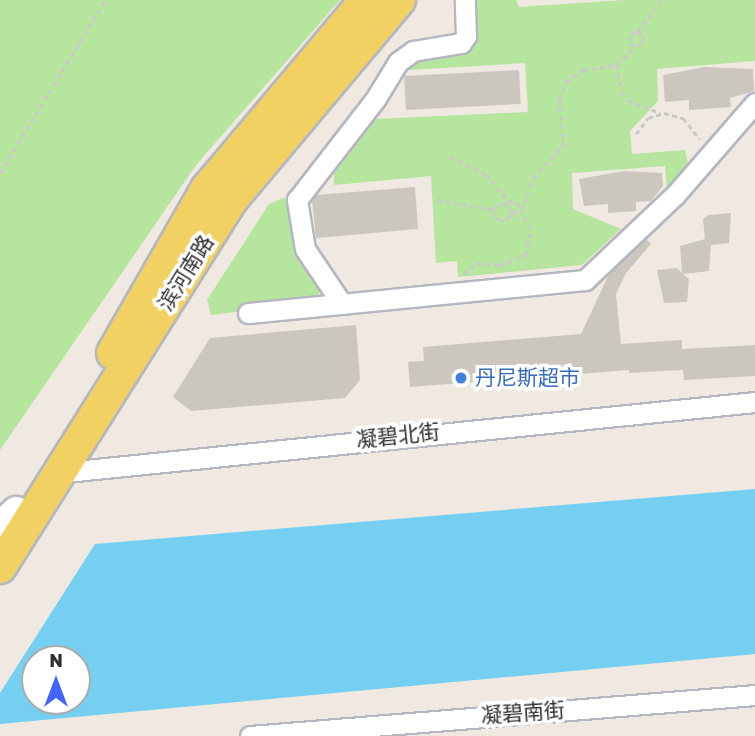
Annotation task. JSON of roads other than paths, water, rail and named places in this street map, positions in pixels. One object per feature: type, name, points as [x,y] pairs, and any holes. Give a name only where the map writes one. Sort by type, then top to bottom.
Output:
[{"type":"main road","name":"滨河南路","points":[[53,474],[207,189],[366,0]]},
{"type":"main road","name":"滨河南路","points":[[0,567],[10,525],[53,474],[232,199],[399,0]]},
{"type":"main road","points":[[0,584],[10,525]]},
{"type":"street","points":[[342,304],[305,249],[297,200],[376,98],[398,62],[413,51],[461,43],[466,36],[465,0]]},
{"type":"street","points":[[248,313],[585,280],[675,195],[755,103]]},
{"type":"street","name":"凝碧北街","points":[[53,474],[755,402]]},
{"type":"street","name":"凝碧南街","points":[[250,736],[755,695]]},
{"type":"water","points":[[755,489],[755,654],[0,724],[0,693],[21,660],[21,715],[91,715],[91,645],[31,645],[95,544]]},
{"type":"place","name":"丹尼斯超市","points":[[461,378]]}]
